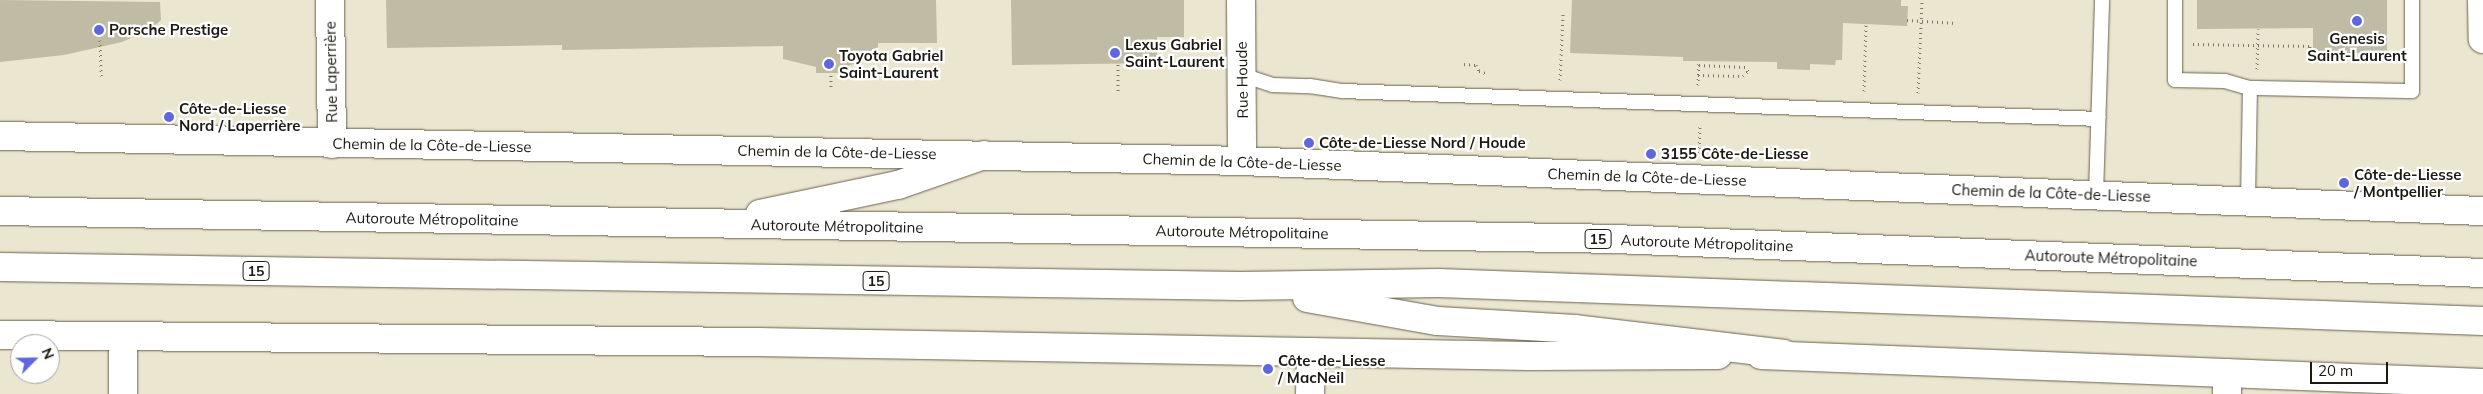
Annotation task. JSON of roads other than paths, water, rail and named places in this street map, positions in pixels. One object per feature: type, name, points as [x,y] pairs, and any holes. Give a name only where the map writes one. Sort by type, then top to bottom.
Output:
[{"type":"main road","name":"Rue Laperrière","points":[[330,0],[332,144]]},
{"type":"main road","name":"Rue Houde","points":[[1241,0],[1242,161]]},
{"type":"main road","points":[[2482,0],[2483,39]]},
{"type":"main road","name":"Chemin de la Côte-de-Liesse","points":[[0,136],[1242,161],[2248,200],[2483,211]]},
{"type":"main road","points":[[712,224],[898,185],[984,155]]},
{"type":"main road","name":"Autoroute Métropolitaine","points":[[0,211],[1614,239],[2483,273]]},
{"type":"main road","name":"15","points":[[0,267],[1241,286],[1439,283],[1627,288],[2483,322]]},
{"type":"main road","points":[[1241,286],[1438,321],[1575,329],[1784,354],[2227,383],[2483,383]]},
{"type":"main road","points":[[0,335],[758,342],[1529,356],[1784,354]]},
{"type":"main road","points":[[123,337],[123,394]]},
{"type":"main road","points":[[1310,352],[1310,394]]},
{"type":"lane","points":[[2096,194],[2102,0]]},
{"type":"lane","points":[[2175,0],[2175,80],[2225,81],[2250,88],[2412,91],[2412,0]]},
{"type":"lane","points":[[1242,75],[1272,84],[1310,86],[1343,91],[2098,119]]},
{"type":"lane","points":[[2248,200],[2250,88]]},
{"type":"place","name":"Genesis Saint-Laurent","points":[[2357,21]]},
{"type":"place","name":"Porsche Prestige","points":[[99,30]]},
{"type":"place","name":"Lexus Gabriel Saint-Laurent","points":[[1115,53]]},
{"type":"place","name":"Toyota Gabriel Saint-Laurent","points":[[829,64]]},
{"type":"place","name":"Côte-de-Liesse Nord / Laperrière","points":[[169,117]]},
{"type":"place","name":"Côte-de-Liesse Nord / Houde","points":[[1309,143]]},
{"type":"place","name":"3155 Côte-de-Liesse","points":[[1651,154]]},
{"type":"place","name":"Côte-de-Liesse / Montpellier","points":[[2344,183]]},
{"type":"place","name":"Côte-de-Liesse / MacNeil","points":[[1268,369]]}]
